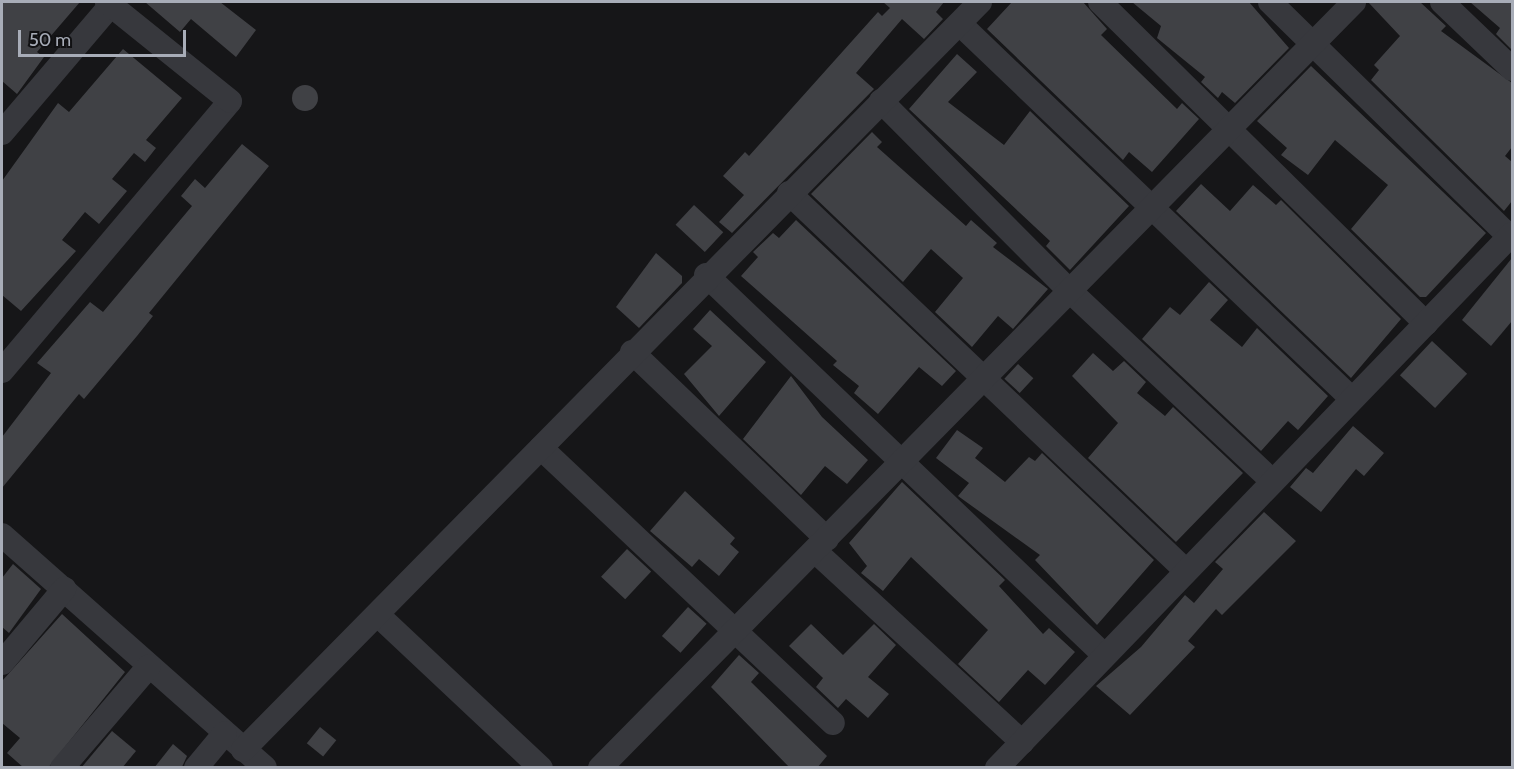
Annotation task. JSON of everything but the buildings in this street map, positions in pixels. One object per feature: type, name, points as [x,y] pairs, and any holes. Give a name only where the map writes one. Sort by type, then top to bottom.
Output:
[{"type":"street","points":[[243,750],[379,616],[706,275],[980,2]]},
{"type":"street","points":[[1100,2],[1426,323]]},
{"type":"street","points":[[997,768],[1103,654],[1511,236],[1270,2]]},
{"type":"street","points":[[600,768],[1231,132],[1354,2]]},
{"type":"street","points":[[1442,2],[1512,69]]},
{"type":"street","points":[[2,133],[109,3],[230,101],[2,371]]},
{"type":"street","points":[[960,24],[1352,399]]},
{"type":"street","points":[[881,101],[1071,292],[1272,481]]},
{"type":"street","points":[[789,193],[1185,570]]},
{"type":"street","points":[[706,275],[1103,654]]},
{"type":"street","points":[[632,352],[821,545],[1022,742]]},
{"type":"street","points":[[541,448],[733,634],[833,723]]},
{"type":"street","points":[[2,535],[265,768]]},
{"type":"street","points":[[2,663],[64,589]]},
{"type":"street","points":[[379,616],[542,768]]},
{"type":"street","points":[[62,768],[149,666]]},
{"type":"street","points":[[196,768],[225,733]]}]
